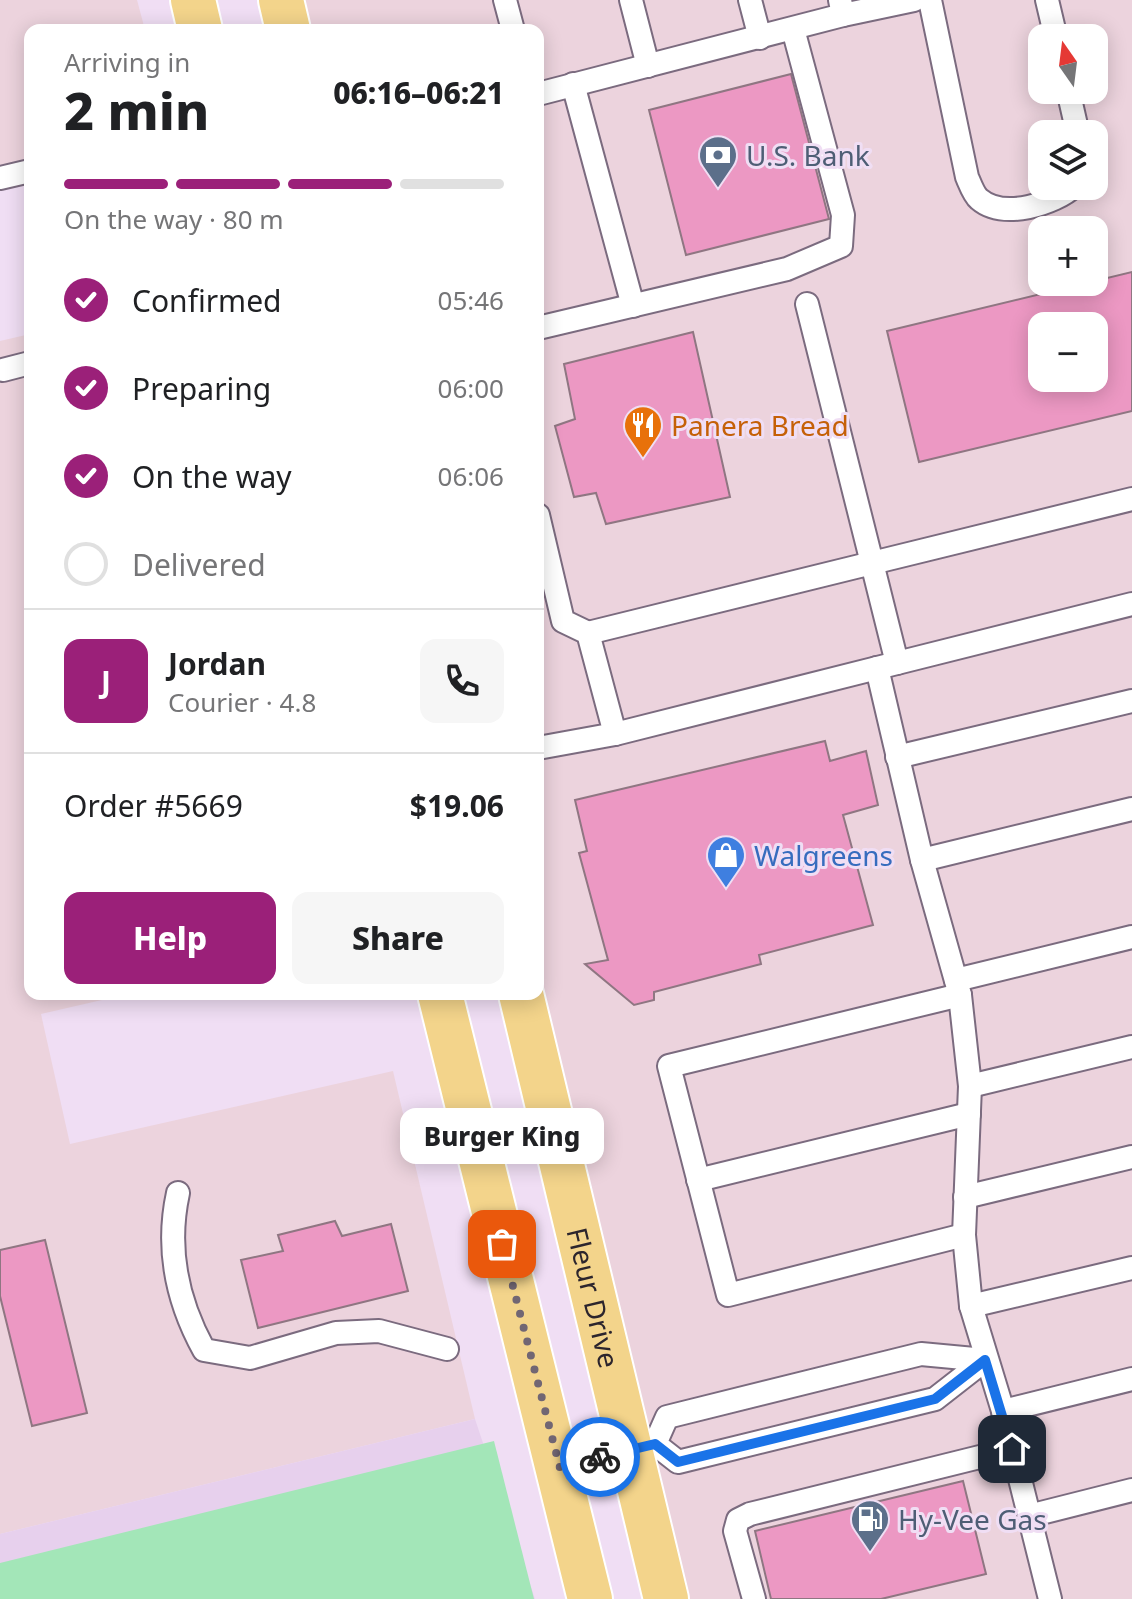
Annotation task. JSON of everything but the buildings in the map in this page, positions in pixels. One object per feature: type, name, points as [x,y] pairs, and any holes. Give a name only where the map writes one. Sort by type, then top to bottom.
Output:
[{"type":"main road","points":[[193,0],[199,24]]},
{"type":"main road","points":[[281,0],[287,24]]},
{"type":"main road","points":[[442,1000],[590,1599]]},
{"type":"main road","name":"Fleur Drive","points":[[523,1000],[642,1446],[666,1599]]},
{"type":"lane","points":[[505,0],[511,24]]},
{"type":"lane","points":[[631,0],[648,66]]},
{"type":"lane","points":[[750,0],[760,38]]},
{"type":"lane","points":[[544,92],[793,29],[841,7],[914,0]]},
{"type":"lane","points":[[930,0],[967,177],[978,199],[996,208],[1023,207],[1053,200]]},
{"type":"lane","points":[[1047,0],[1053,24]]},
{"type":"lane","points":[[544,327],[787,269],[841,246],[843,215],[793,29]]},
{"type":"lane","points":[[573,84],[633,306]]},
{"type":"lane","points":[[0,178],[24,172]]},
{"type":"lane","points":[[807,304],[872,563],[897,757],[958,987],[970,1086],[964,1235],[971,1306],[1003,1411],[1050,1599]]},
{"type":"lane","points":[[3,370],[24,365]]},
{"type":"lane","points":[[544,540],[563,621],[588,633],[1132,499]]},
{"type":"lane","points":[[544,747],[615,734],[1132,604]]},
{"type":"lane","points":[[588,633],[615,734]]},
{"type":"lane","points":[[897,757],[1132,701]]},
{"type":"lane","points":[[922,860],[1132,809]]},
{"type":"lane","points":[[964,1235],[728,1295],[669,1066],[1132,937]]},
{"type":"lane","points":[[970,1086],[1132,1047]]},
{"type":"lane","points":[[698,1180],[969,1114]]},
{"type":"lane","points":[[965,1197],[1132,1157]]},
{"type":"lane","points":[[178,1193],[171,1228],[176,1272],[186,1318],[204,1350],[250,1358],[336,1333],[379,1331],[447,1349]]},
{"type":"lane","points":[[971,1306],[1132,1268]]},
{"type":"lane","points":[[560,1468],[642,1446],[667,1417],[682,1413],[921,1354],[985,1360]]},
{"type":"lane","points":[[642,1446],[678,1462],[935,1399],[985,1360]]},
{"type":"lane","points":[[1003,1411],[1132,1379]]},
{"type":"lane","points":[[754,1599],[735,1531],[738,1520],[750,1514],[1012,1449]]},
{"type":"lane","points":[[1029,1516],[1132,1490]]},
{"type":"shaded area","points":[[0,0],[137,0],[143,24],[24,24],[24,184],[0,190]]},
{"type":"shaded area","points":[[281,0],[1132,0],[1132,1599],[666,1599],[539,1000],[544,1000],[544,24],[287,24]]},
{"type":"shaded area","points":[[24,335],[24,1000],[102,1000],[41,1014],[70,1144],[393,1071],[475,1419],[0,1534],[0,341]]},
{"type":"shaded area","points":[[475,1419],[535,1599],[0,1599],[0,1534]]},
{"type":"green space","points":[[494,1441],[534,1599],[0,1599],[0,1563]]},
{"type":"way so far","points":[[502,1244],[560,1468],[600,1457]]},
{"type":"place","name":"U.S. Bank","points":[[718,189]]},
{"type":"place","name":"Panera Bread","points":[[643,459]]},
{"type":"place","name":"Walgreens","points":[[726,889]]},
{"type":"place","name":"Burger King","points":[[502,1244]]},
{"type":"place","name":"Hy-Vee Gas","points":[[870,1553]]},
{"type":"route","points":[[600,1457],[655,1444],[678,1462],[935,1399],[985,1360],[1003,1411],[1012,1449]]}]
